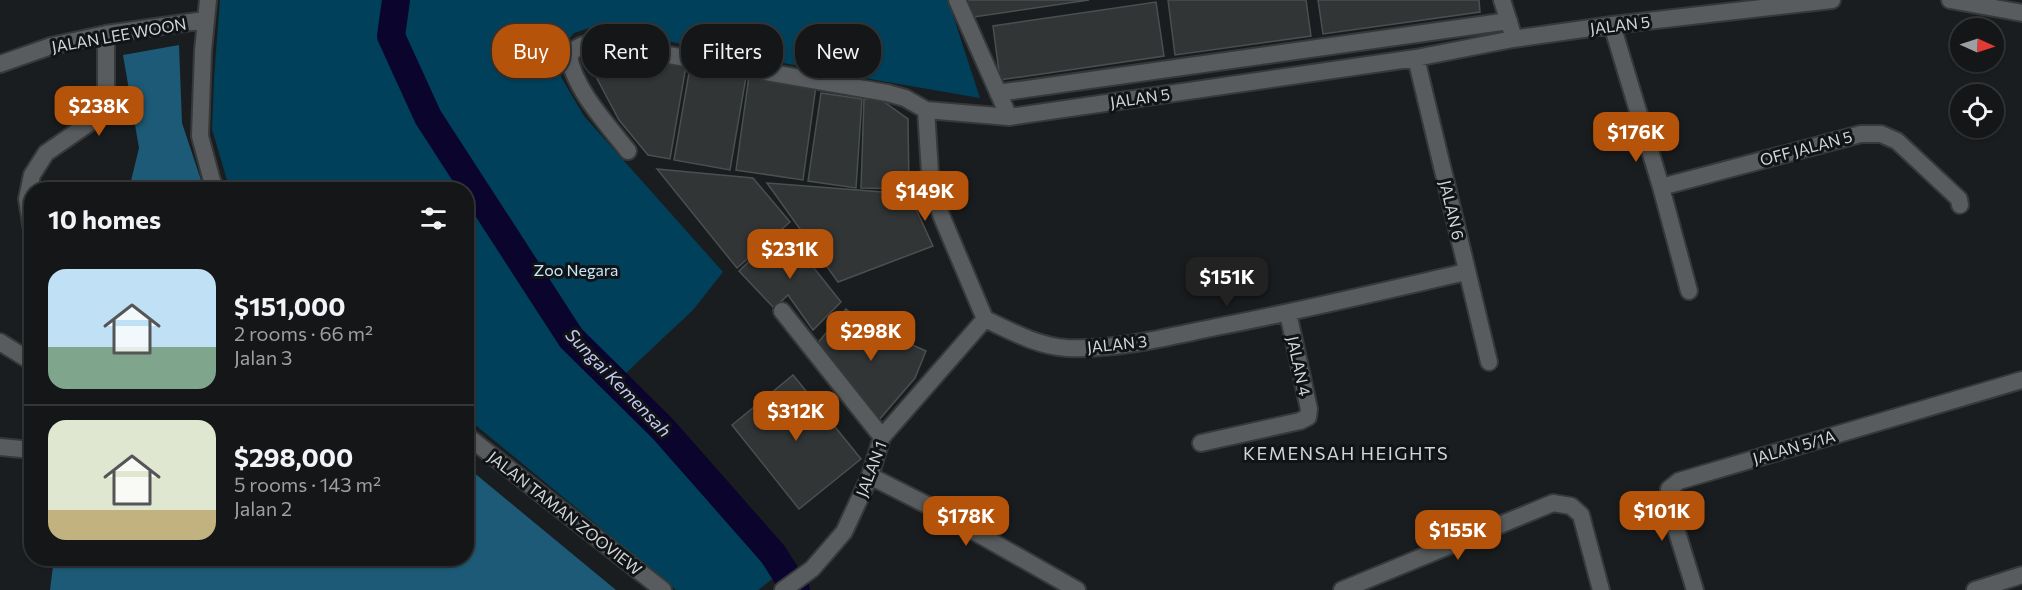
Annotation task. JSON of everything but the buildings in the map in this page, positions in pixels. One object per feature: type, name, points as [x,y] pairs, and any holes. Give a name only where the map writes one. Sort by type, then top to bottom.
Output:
[{"type":"street","points":[[208,0],[205,20],[200,136],[212,182]]},
{"type":"street","points":[[957,0],[1009,117]]},
{"type":"street","points":[[1502,0],[1513,39]]},
{"type":"street","name":"JALAN 5","points":[[628,151],[581,88],[570,65],[569,55],[577,46],[591,43],[605,44],[887,93],[905,98],[926,110],[1009,117],[1416,58],[1513,39],[1612,25],[1832,0]]},
{"type":"street","points":[[1950,0],[2004,5],[2022,13]]},
{"type":"street","name":"JALAN LEE WOON","points":[[0,64],[51,46],[106,34],[205,20]]},
{"type":"street","name":"JALAN 5","points":[[998,93],[1509,21]]},
{"type":"street","points":[[1612,25],[1661,187],[1689,291]]},
{"type":"street","points":[[31,182],[32,175],[46,153],[98,117],[106,107],[106,34]]},
{"type":"street","name":"JALAN 6","points":[[1416,58],[1489,362]]},
{"type":"street","points":[[926,110],[930,173],[941,215],[985,319]]},
{"type":"street","name":"OFF JALAN 5","points":[[1661,187],[1861,134],[1881,134],[1897,141],[1959,199],[1960,206]]},
{"type":"street","name":"JALAN 3","points":[[985,319],[1037,342],[1065,348],[1097,347],[1137,343],[1288,313],[1466,272]]},
{"type":"street","points":[[782,311],[882,437]]},
{"type":"street","name":"JALAN 4","points":[[1201,443],[1300,421],[1308,417],[1309,409],[1288,313]]},
{"type":"street","name":"JALAN 1","points":[[783,590],[812,569],[844,532],[870,476],[882,437],[985,319]]},
{"type":"street","points":[[0,342],[24,357]]},
{"type":"street","name":"JALAN 5/1A","points":[[1695,590],[1668,503],[1669,489],[1679,481],[2022,380]]},
{"type":"street","name":"JALAN TAMAN ZOOVIEW","points":[[474,441],[663,590]]},
{"type":"street","points":[[0,447],[24,449]]},
{"type":"street","points":[[870,476],[931,507],[1077,590]]},
{"type":"street","points":[[1342,590],[1553,503],[1571,506],[1581,515],[1601,590]]},
{"type":"street","points":[[1975,590],[2022,575]]},
{"type":"green space","name":"Zoo Negara","points":[[220,0],[948,0],[980,98],[864,78],[881,78],[881,24],[795,24],[795,65],[783,63],[783,24],[681,24],[681,44],[669,41],[669,24],[582,24],[582,30],[574,33],[570,38],[570,24],[492,24],[492,78],[562,78],[584,116],[723,272],[693,310],[610,388],[731,501],[788,567],[758,590],[676,590],[474,424],[474,182],[229,182],[212,129]]},
{"type":"shaded area","points":[[179,45],[182,123],[202,182],[131,182],[139,148],[123,55]]},
{"type":"shaded area","points":[[474,473],[616,590],[50,590],[53,566],[474,566]]},
{"type":"waterway","name":"Sungai Kemensah","points":[[396,0],[391,36],[428,117],[470,182]]},
{"type":"waterway","name":"Sungai Kemensah","points":[[474,188],[571,338],[663,429],[773,554],[796,590]]},
{"type":"district","name":"KEMENSAH HEIGHTS","points":[[1346,454]]}]
